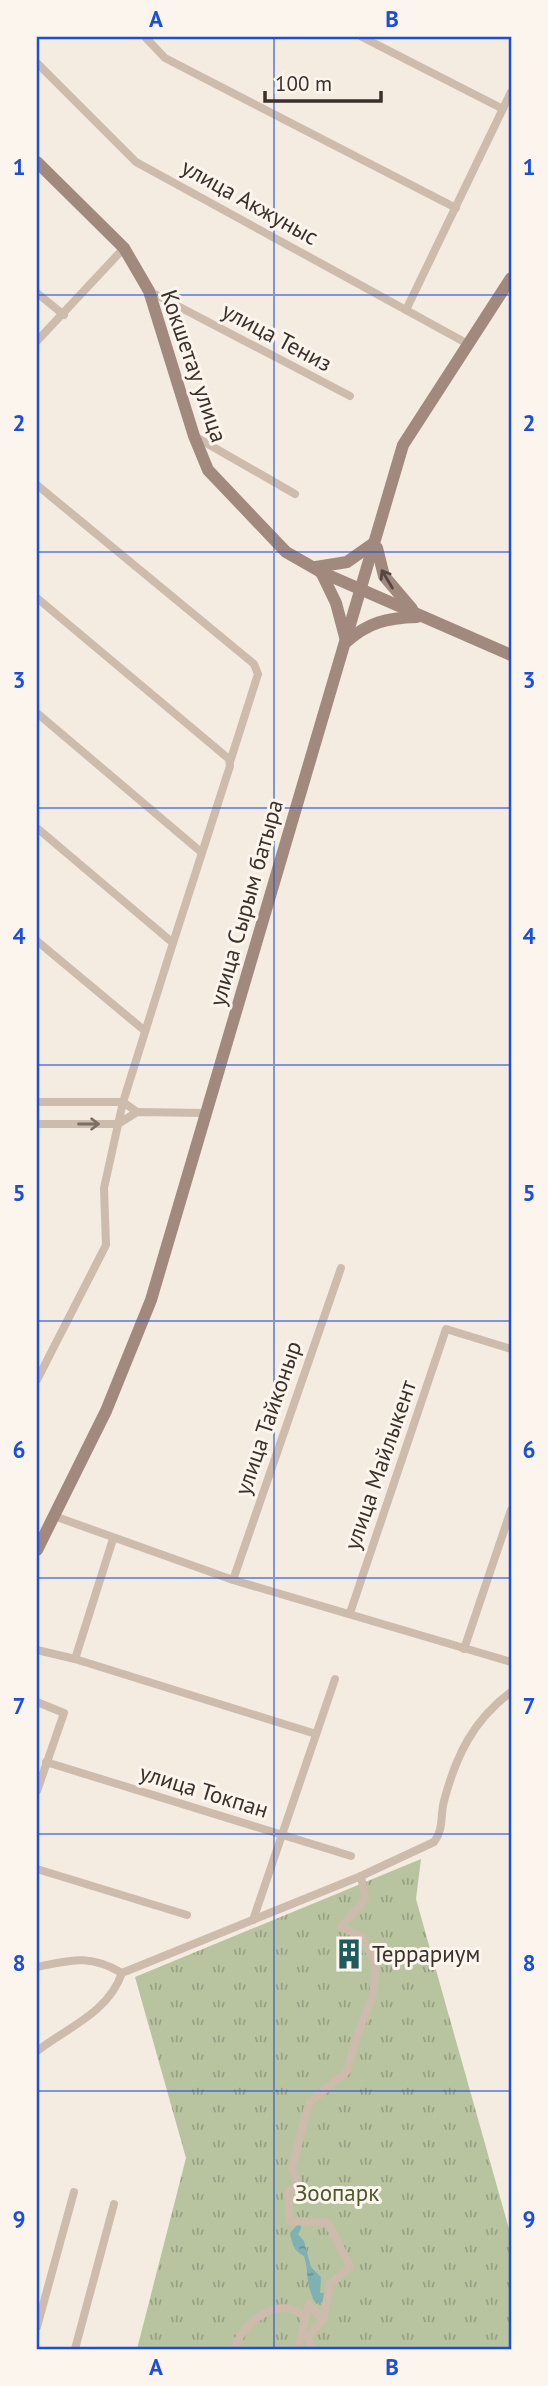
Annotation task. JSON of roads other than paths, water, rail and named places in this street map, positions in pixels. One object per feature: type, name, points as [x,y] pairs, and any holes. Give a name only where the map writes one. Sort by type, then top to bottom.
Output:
[{"type":"street","points":[[145,37],[165,58],[456,208]]},
{"type":"street","points":[[362,37],[507,105]]},
{"type":"street","name":"улица Акжуныс","points":[[37,63],[136,162],[468,344]]},
{"type":"street","points":[[406,310],[511,92]]},
{"type":"street","name":"Кокшетау улица","points":[[37,162],[124,248],[149,291],[194,436],[208,470],[286,552],[317,569],[511,655]]},
{"type":"street","points":[[37,341],[64,316],[124,248]]},
{"type":"street","name":"улица Сырым батыра","points":[[37,1550],[106,1411],[151,1300],[403,445],[511,278]]},
{"type":"street","name":"улица Тениз","points":[[149,291],[350,396]]},
{"type":"street","points":[[37,293],[64,316]]},
{"type":"street","points":[[194,436],[295,494]]},
{"type":"street","points":[[37,485],[254,664],[258,674],[123,1102],[104,1188],[106,1245],[37,1380]]},
{"type":"street","points":[[376,539],[347,562],[317,569],[336,603],[344,642],[359,630],[379,621],[420,616]]},
{"type":"street","points":[[376,539],[376,555],[384,576],[420,616]]},
{"type":"street","points":[[37,598],[230,762]]},
{"type":"street","points":[[37,713],[201,852]]},
{"type":"street","points":[[37,828],[173,943]]},
{"type":"street","points":[[37,941],[145,1031]]},
{"type":"street","points":[[37,1102],[123,1102],[137,1112]]},
{"type":"street","points":[[37,1124],[118,1124],[137,1112],[206,1113]]},
{"type":"street","name":"улица Тайконыр","points":[[233,1580],[341,1268]]},
{"type":"street","name":"улица Майлыкент","points":[[350,1613],[446,1329],[511,1349]]},
{"type":"street","points":[[464,1649],[511,1510]]},
{"type":"street","points":[[54,1516],[233,1580],[511,1662]]},
{"type":"street","points":[[75,1659],[113,1539]]},
{"type":"street","points":[[37,1650],[75,1659],[316,1734]]},
{"type":"street","points":[[253,1920],[335,1679]]},
{"type":"street","points":[[37,2051],[101,2006],[116,1989],[122,1973],[360,1876],[434,1842],[441,1833],[444,1803],[461,1747],[476,1725],[511,1692]]},
{"type":"street","points":[[37,1702],[64,1713],[37,1791]]},
{"type":"street","name":"улица Токпан","points":[[46,1762],[351,1856]]},
{"type":"street","points":[[37,1869],[187,1916]]},
{"type":"street","points":[[313,2349],[307,2337],[323,2320],[330,2284],[350,2267],[328,2223],[290,2221],[288,2193],[298,2183],[292,2169],[309,2103],[347,2071],[357,2035],[373,1996],[376,1965],[362,1937],[341,1927],[365,1899],[360,1876]]},
{"type":"street","points":[[37,1967],[81,1958],[107,1964],[122,1973]]},
{"type":"street","points":[[37,2328],[74,2192]]},
{"type":"street","points":[[75,2349],[114,2204]]},
{"type":"street","points":[[298,2349],[309,2304],[323,2320]]},
{"type":"street","points":[[235,2349],[237,2339],[268,2311],[285,2308],[306,2317]]},
{"type":"water","points":[[300,2222],[301,2229],[298,2234],[304,2241],[311,2267],[321,2277],[320,2293],[325,2293],[326,2301],[316,2304],[310,2290],[304,2256],[296,2249],[290,2233]]},
{"type":"place","name":"Террариум","points":[[349,1954]]},
{"type":"park label","name":"Зоопарк","points":[[337,2193]]}]
